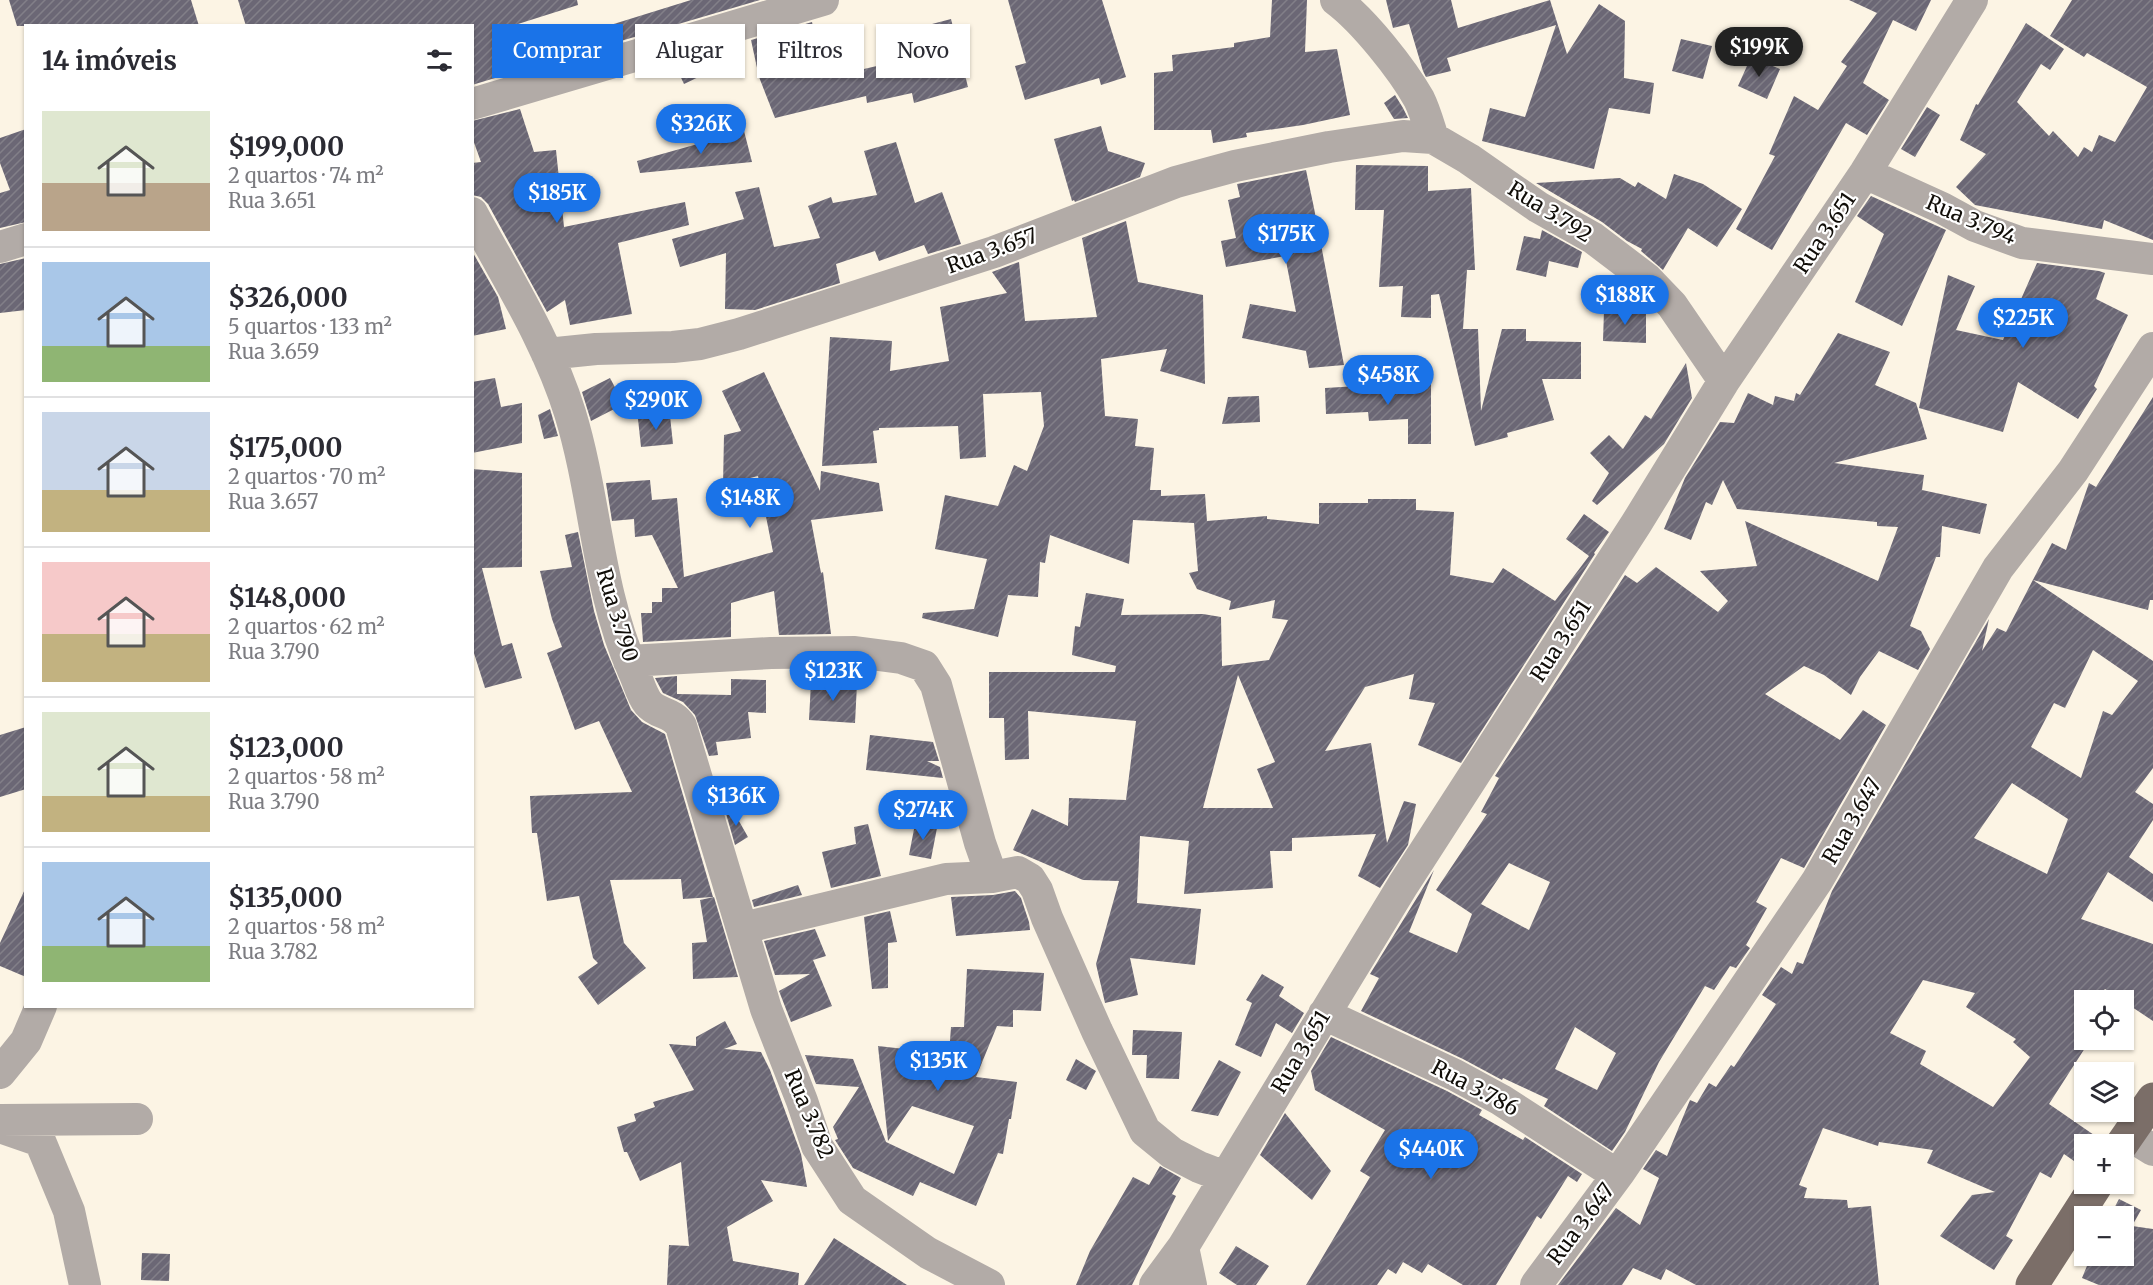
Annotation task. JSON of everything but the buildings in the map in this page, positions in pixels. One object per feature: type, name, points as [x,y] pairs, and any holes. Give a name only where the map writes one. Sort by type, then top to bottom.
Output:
[{"type":"main road","points":[[2135,1143],[2153,1099]]},
{"type":"main road","points":[[2032,1285],[2091,1194]]},
{"type":"street","points":[[474,103],[823,0]]},
{"type":"street","points":[[1336,0],[1355,15],[1420,100],[1433,138]]},
{"type":"street","name":"Rua 3.651","points":[[1155,1285],[1183,1247],[1403,885],[1636,524],[1724,381],[1865,174],[1972,0]]},
{"type":"street","name":"Rua 3.657","points":[[548,354],[596,349],[700,344],[739,334],[994,252],[1186,179],[1235,166],[1374,140],[1403,136],[1433,138]]},
{"type":"street","name":"Rua 3.792","points":[[1433,138],[1469,159],[1538,207],[1593,238],[1647,279],[1672,305],[1724,381]]},
{"type":"street","name":"Rua 3.794","points":[[1865,174],[1942,208],[1975,226],[2022,243],[2153,259]]},
{"type":"street","name":"Rua 3.790","points":[[474,217],[548,354],[573,423],[613,615],[629,661],[648,703],[658,711],[676,718],[681,726],[766,1009]]},
{"type":"street","points":[[0,247],[24,240]]},
{"type":"street","name":"Rua 3.647","points":[[1536,1285],[1617,1175],[1816,881],[1998,568],[2073,471],[2153,348]]},
{"type":"street","points":[[629,661],[771,653],[855,652],[901,658],[924,666],[936,685],[980,843],[993,877]]},
{"type":"street","points":[[743,928],[830,905],[946,879],[993,877],[1018,872],[1030,879],[1037,890],[1096,1031],[1146,1131],[1172,1153],[1199,1167],[1226,1177]]},
{"type":"street","points":[[0,1073],[26,1041],[40,1008]]},
{"type":"street","name":"Rua 3.782","points":[[766,1009],[817,1146],[852,1200],[928,1253],[989,1285]]},
{"type":"street","name":"Rua 3.786","points":[[1324,1014],[1455,1075],[1501,1100],[1617,1175]]},
{"type":"street","points":[[0,1120],[137,1119]]},
{"type":"street","points":[[0,1127],[39,1141],[69,1211],[84,1285]]},
{"type":"street","points":[[1183,1247],[1191,1285]]}]
